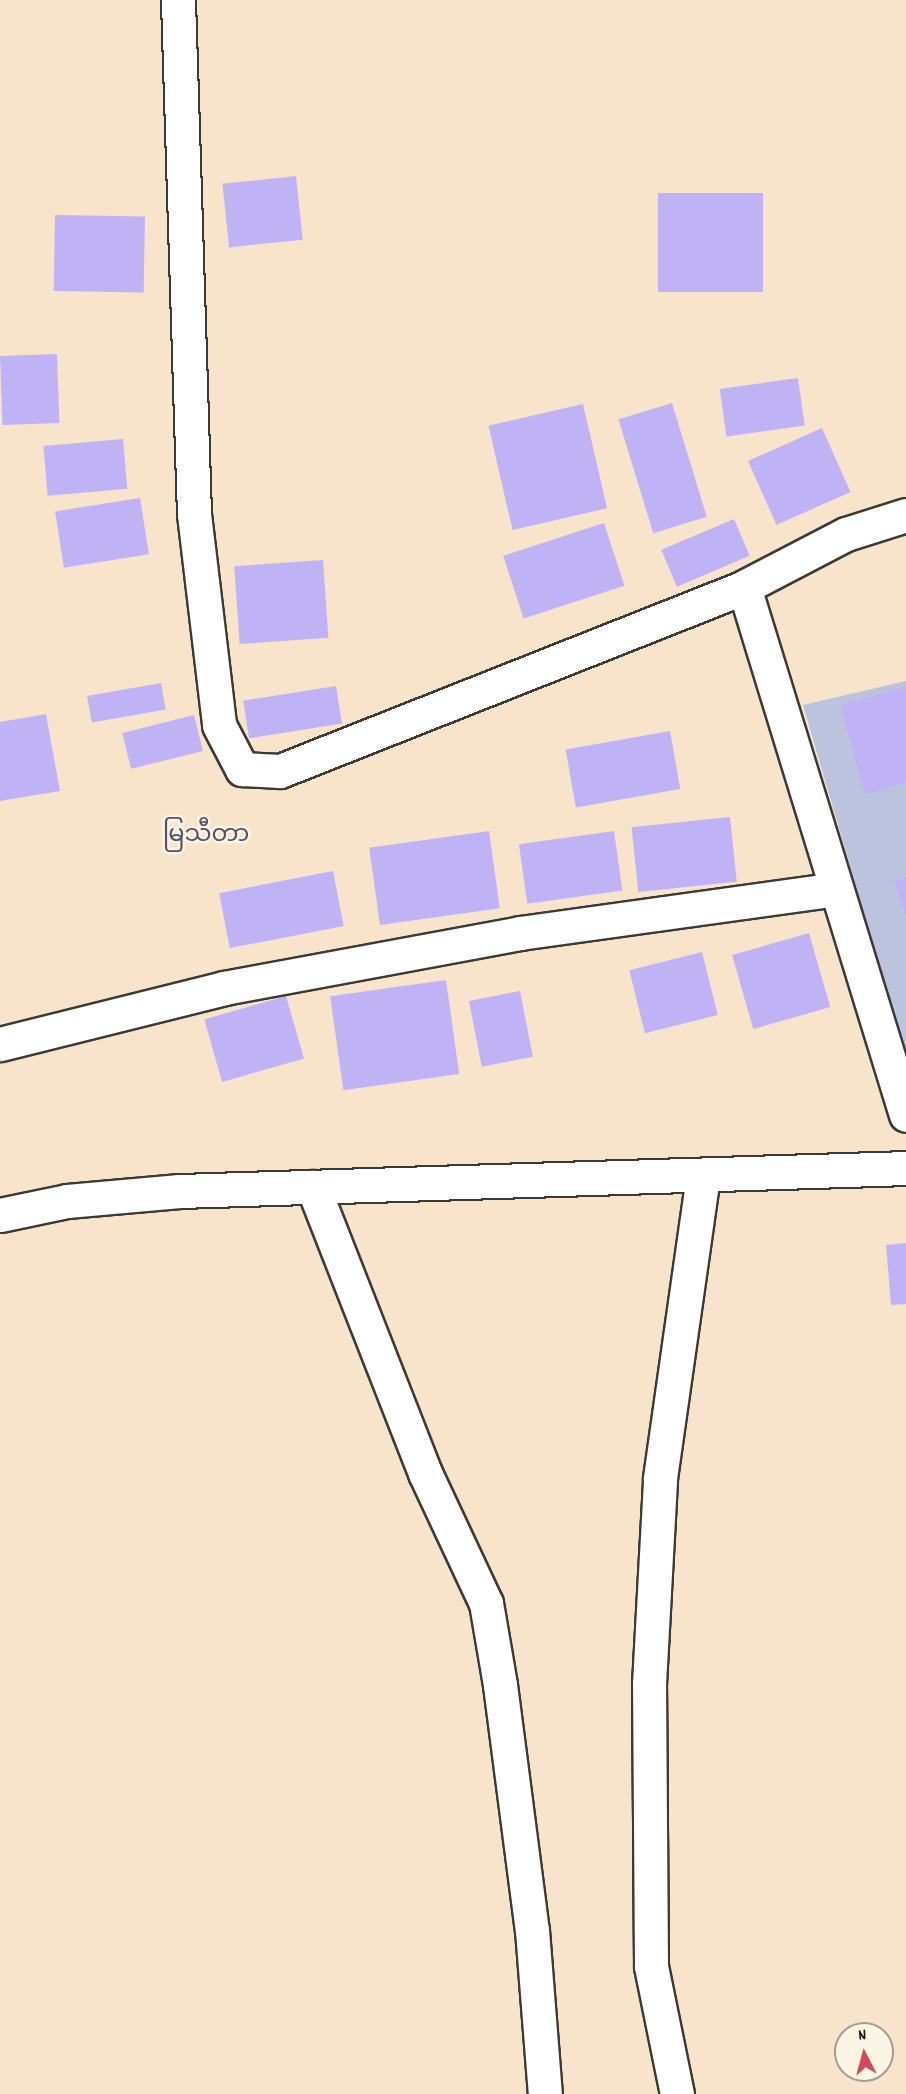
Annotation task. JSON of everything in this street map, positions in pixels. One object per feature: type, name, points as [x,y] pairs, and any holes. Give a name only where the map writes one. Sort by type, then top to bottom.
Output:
[{"type":"street","points":[[178,0],[194,514],[219,725],[242,769],[280,771],[744,587],[846,534],[906,515]]},
{"type":"street","points":[[744,587],[906,1115]]},
{"type":"street","points":[[0,1044],[224,988],[498,937],[836,889]]},
{"type":"street","points":[[0,1215],[79,1200],[180,1191],[906,1168]]},
{"type":"street","points":[[677,2094],[651,1966],[649,1684],[660,1478],[704,1175]]},
{"type":"street","points":[[313,1187],[425,1473],[486,1603],[500,1684],[532,1930],[545,2094]]},
{"type":"shaded area","points":[[906,681],[906,1057],[803,705]]},
{"type":"building","points":[[296,176],[303,240],[229,247],[222,184]]},
{"type":"building","points":[[658,193],[763,193],[763,292],[658,292]]},
{"type":"building","points":[[55,215],[145,217],[144,293],[54,291]]},
{"type":"building","points":[[57,354],[59,423],[2,425],[0,356]]},
{"type":"building","points":[[798,378],[805,426],[726,437],[720,389]]},
{"type":"building","points":[[672,403],[707,517],[653,533],[618,419]]},
{"type":"building","points":[[583,404],[607,508],[513,530],[488,426]]},
{"type":"building","points":[[822,428],[850,492],[776,525],[748,461]]},
{"type":"building","points":[[123,439],[127,489],[48,496],[43,446]]},
{"type":"building","points":[[140,498],[149,554],[64,568],[55,511]]},
{"type":"building","points":[[734,519],[750,556],[677,587],[661,550]]},
{"type":"building","points":[[604,523],[624,586],[524,619],[503,556]]},
{"type":"building","points":[[323,560],[328,638],[240,644],[234,566]]},
{"type":"building","points":[[161,683],[166,710],[92,723],[87,696]]},
{"type":"building","points":[[336,686],[342,724],[249,738],[243,701]]},
{"type":"building","points":[[906,687],[906,783],[865,795],[840,705]]},
{"type":"building","points":[[46,714],[60,791],[0,801],[0,722]]},
{"type":"building","points":[[194,715],[203,751],[131,769],[122,733]]},
{"type":"building","points":[[670,731],[680,789],[576,808],[566,749]]},
{"type":"building","points":[[730,817],[737,882],[638,892],[632,827]]},
{"type":"building","points":[[489,831],[500,908],[380,925],[369,848]]},
{"type":"building","points":[[614,831],[622,890],[527,904],[519,844]]},
{"type":"building","points":[[333,871],[344,926],[230,948],[219,893]]},
{"type":"building","points":[[906,877],[906,915],[894,881]]},
{"type":"building","points":[[809,933],[830,1007],[753,1029],[732,955]]},
{"type":"building","points":[[702,952],[718,1015],[645,1033],[629,970]]},
{"type":"building","points":[[446,980],[459,1074],[343,1090],[330,996]]},
{"type":"building","points":[[520,991],[533,1057],[482,1067],[469,1001]]},
{"type":"building","points":[[286,996],[304,1058],[222,1082],[204,1019]]},
{"type":"building","points":[[906,1243],[906,1304],[891,1305],[886,1245]]},
{"type":"district","name":"မြသီတာ","points":[[206,837]]}]
